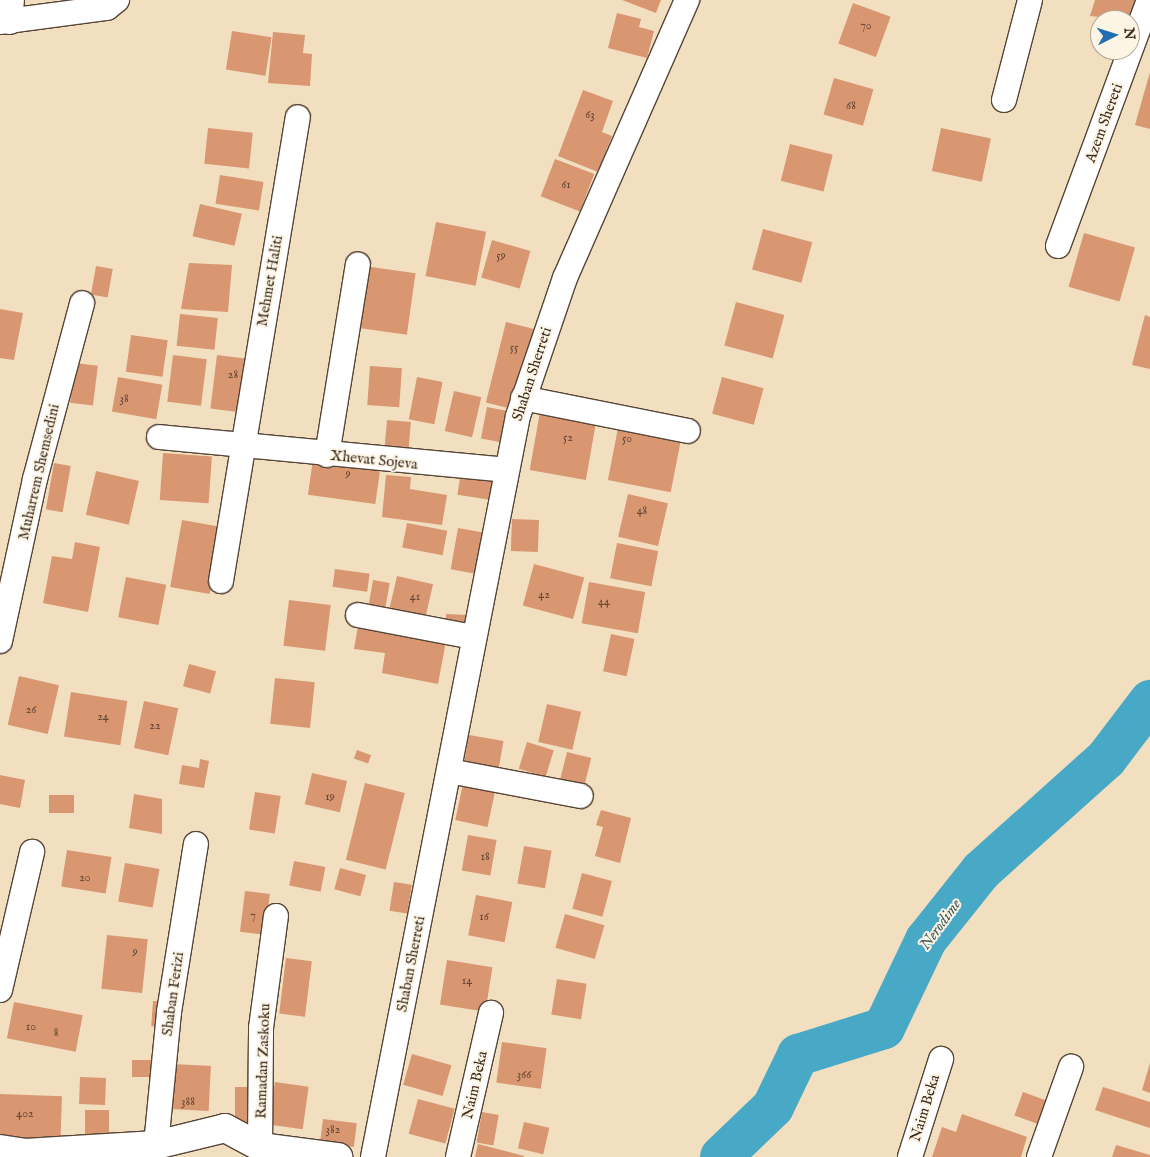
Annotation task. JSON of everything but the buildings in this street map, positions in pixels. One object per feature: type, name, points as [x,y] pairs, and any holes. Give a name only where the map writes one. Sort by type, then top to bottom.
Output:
[{"type":"street","points":[[7,15],[107,8],[117,0]]},
{"type":"street","name":"Shaban Sherreti","points":[[373,1157],[506,470],[523,398],[565,278],[687,0]]},
{"type":"street","points":[[1004,100],[1030,0]]},
{"type":"street","name":"Azem Shereti","points":[[1058,246],[1149,0]]},
{"type":"street","name":"Mehmet Haliti","points":[[243,444],[298,117]]},
{"type":"street","points":[[327,455],[358,264]]},
{"type":"street","name":"Muharrem Shemsedini","points":[[0,641],[35,479],[82,303]]},
{"type":"street","points":[[523,398],[688,431]]},
{"type":"street","name":"Xhevat Sojeva","points":[[159,438],[243,444],[327,455],[506,470]]},
{"type":"street","points":[[221,581],[243,444]]},
{"type":"street","points":[[358,615],[473,637]]},
{"type":"street","points":[[449,770],[581,796]]},
{"type":"street","name":"Shaban Ferizi","points":[[156,1145],[170,1012],[196,844]]},
{"type":"street","points":[[0,990],[32,852]]},
{"type":"street","name":"Ramadan Zaskoku","points":[[260,1147],[261,1028],[276,916]]},
{"type":"street","name":"Naim Beka","points":[[458,1157],[491,1013]]},
{"type":"street","name":"Naim Beka","points":[[910,1157],[941,1059]]},
{"type":"street","points":[[1039,1157],[1071,1067]]},
{"type":"street","points":[[0,1149],[25,1153],[156,1145],[225,1128],[260,1147],[338,1157]]},
{"type":"waterway","name":"Nerodime","points":[[721,1157],[773,1107],[798,1055],[884,1028],[926,940],[981,871],[1106,759],[1150,701]]}]
